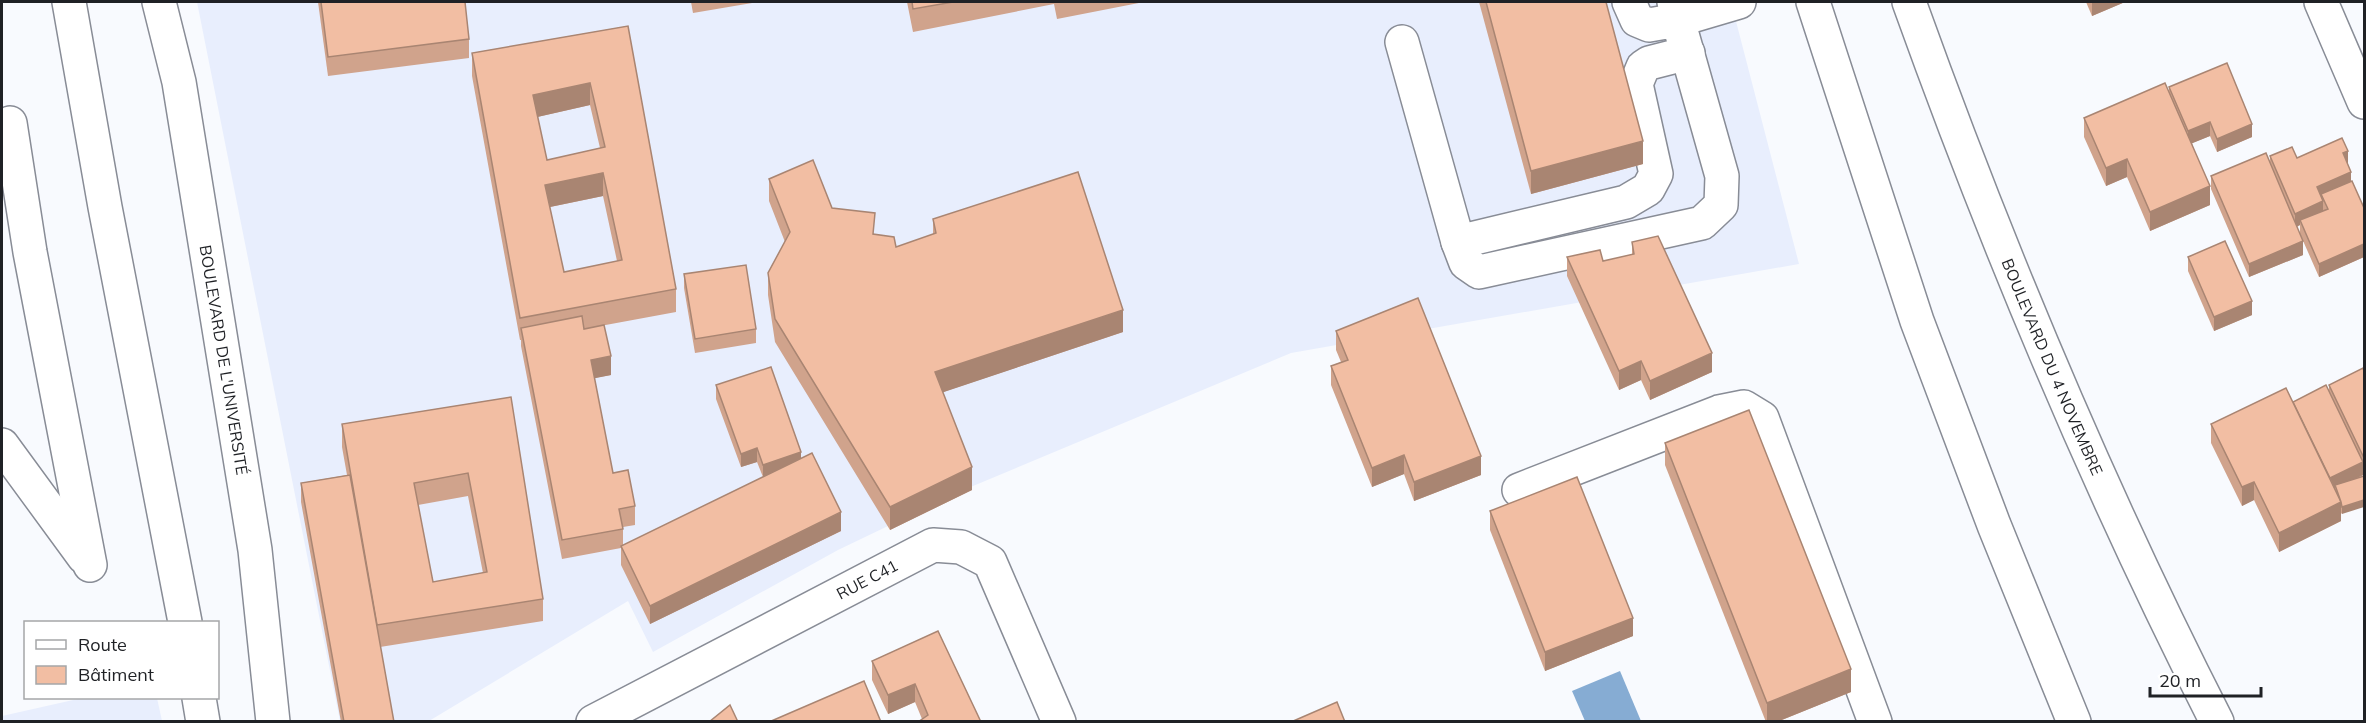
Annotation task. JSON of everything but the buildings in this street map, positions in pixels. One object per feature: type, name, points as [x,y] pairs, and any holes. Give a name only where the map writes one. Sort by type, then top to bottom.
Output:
[{"type":"street","points":[[69,2],[105,207],[185,621]]},
{"type":"street","name":"BOULEVARD DE L'UNIVERSITÉ","points":[[159,2],[179,82],[253,539],[273,722]]},
{"type":"street","points":[[1629,2],[1637,20],[1649,25],[1676,11],[1739,2]]},
{"type":"street","points":[[1813,2],[1917,321],[1994,525],[2074,722]]},
{"type":"street","name":"BOULEVARD DU 4 NOVEMBRE","points":[[1909,2],[1955,131],[2067,402],[2217,722]]},
{"type":"street","points":[[2321,2],[2364,102]]},
{"type":"street","points":[[1402,42],[1458,242],[1466,263],[1479,272],[1702,223],[1721,205],[1722,176],[1676,11]]},
{"type":"street","points":[[1458,242],[1626,202],[1648,189],[1656,174],[1636,84],[1643,67],[1649,63],[1688,53]]},
{"type":"street","points":[[2,445],[90,565],[30,252],[10,123]]},
{"type":"street","points":[[1519,490],[1719,412],[1744,407],[1762,418],[1875,722]]},
{"type":"street","name":"RUE C41","points":[[593,722],[933,545],[961,547],[990,562],[1059,722]]},
{"type":"street","points":[[199,699],[203,722]]},
{"type":"shaded area","points":[[197,2],[1731,2],[1799,264],[1291,353],[961,491],[838,550],[653,652],[628,601],[429,721],[340,721]]},
{"type":"shaded area","points":[[78,699],[157,699],[162,721],[2,721],[2,716]]},
{"type":"water","points":[[1620,671],[1641,721],[1585,721],[1572,691]]}]
